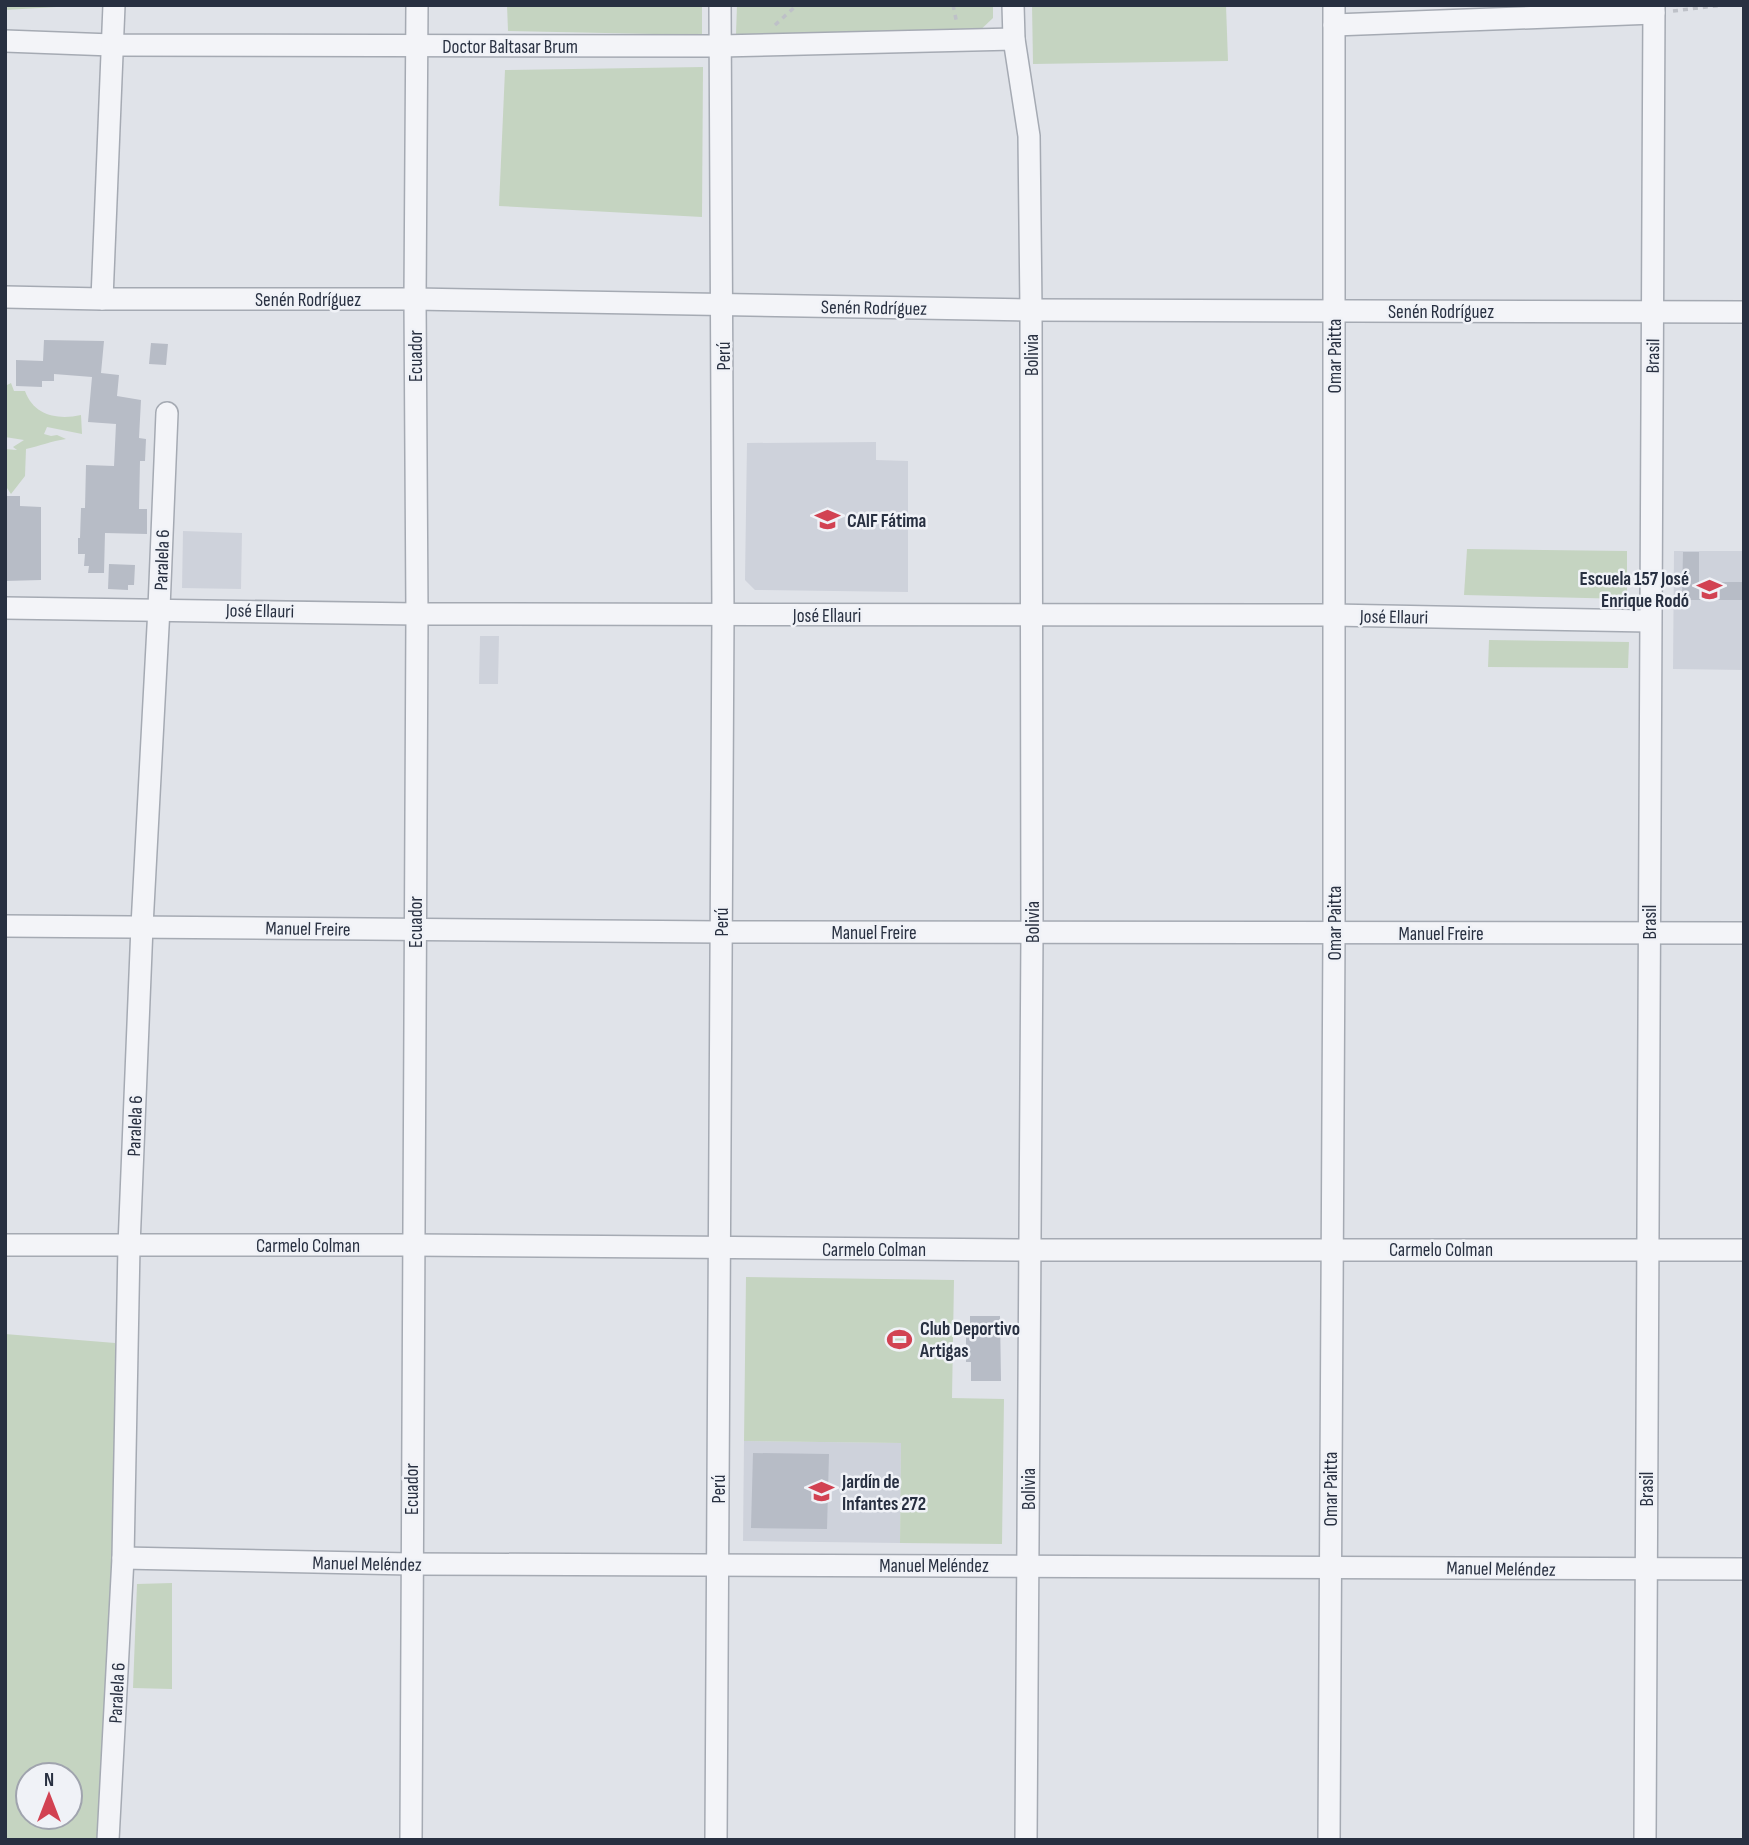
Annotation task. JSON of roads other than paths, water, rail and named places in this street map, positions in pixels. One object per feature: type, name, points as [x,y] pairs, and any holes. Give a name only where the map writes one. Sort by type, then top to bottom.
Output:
[{"type":"street","points":[[102,299],[114,5]]},
{"type":"street","name":"Ecuador","points":[[411,1840],[410,1564],[417,614],[416,5]]},
{"type":"street","name":"Perú","points":[[716,1840],[723,615],[720,5]]},
{"type":"street","name":"Bolivia","points":[[1013,5],[1014,39],[1029,136],[1031,310],[1032,933],[1026,1840]]},
{"type":"street","points":[[1334,15],[1654,9]]},
{"type":"street","name":"Brasil","points":[[1645,1840],[1654,9]]},
{"type":"street","name":"Omar Paitta","points":[[1329,1840],[1334,933],[1334,15]]},
{"type":"street","name":"Doctor Baltasar Brum","points":[[5,41],[113,45],[720,46],[1014,39]]},
{"type":"street","name":"Senén Rodríguez","points":[[5,297],[415,299],[1031,310],[1744,312]]},
{"type":"street","name":"Paralela 6","points":[[108,1840],[123,1558],[129,1246],[142,926],[167,413]]},
{"type":"street","name":"José Ellauri","points":[[5,608],[159,608],[417,614],[1334,615],[1649,621]]},
{"type":"street","name":"Manuel Freire","points":[[5,926],[720,932],[1744,933]]},
{"type":"street","name":"Carmelo Colman","points":[[5,1245],[1744,1250]]},
{"type":"street","name":"Manuel Meléndez","points":[[123,1558],[410,1564],[1744,1569]]},
{"type":"place","name":"CAIF Fátima","points":[[827,520]]},
{"type":"place","name":"Escuela 157 José Enrique Rodó","points":[[1709,589]]},
{"type":"place","name":"Club Deportivo Artigas","points":[[900,1339]]},
{"type":"place","name":"Jardín de Infantes 272","points":[[822,1492]]}]
